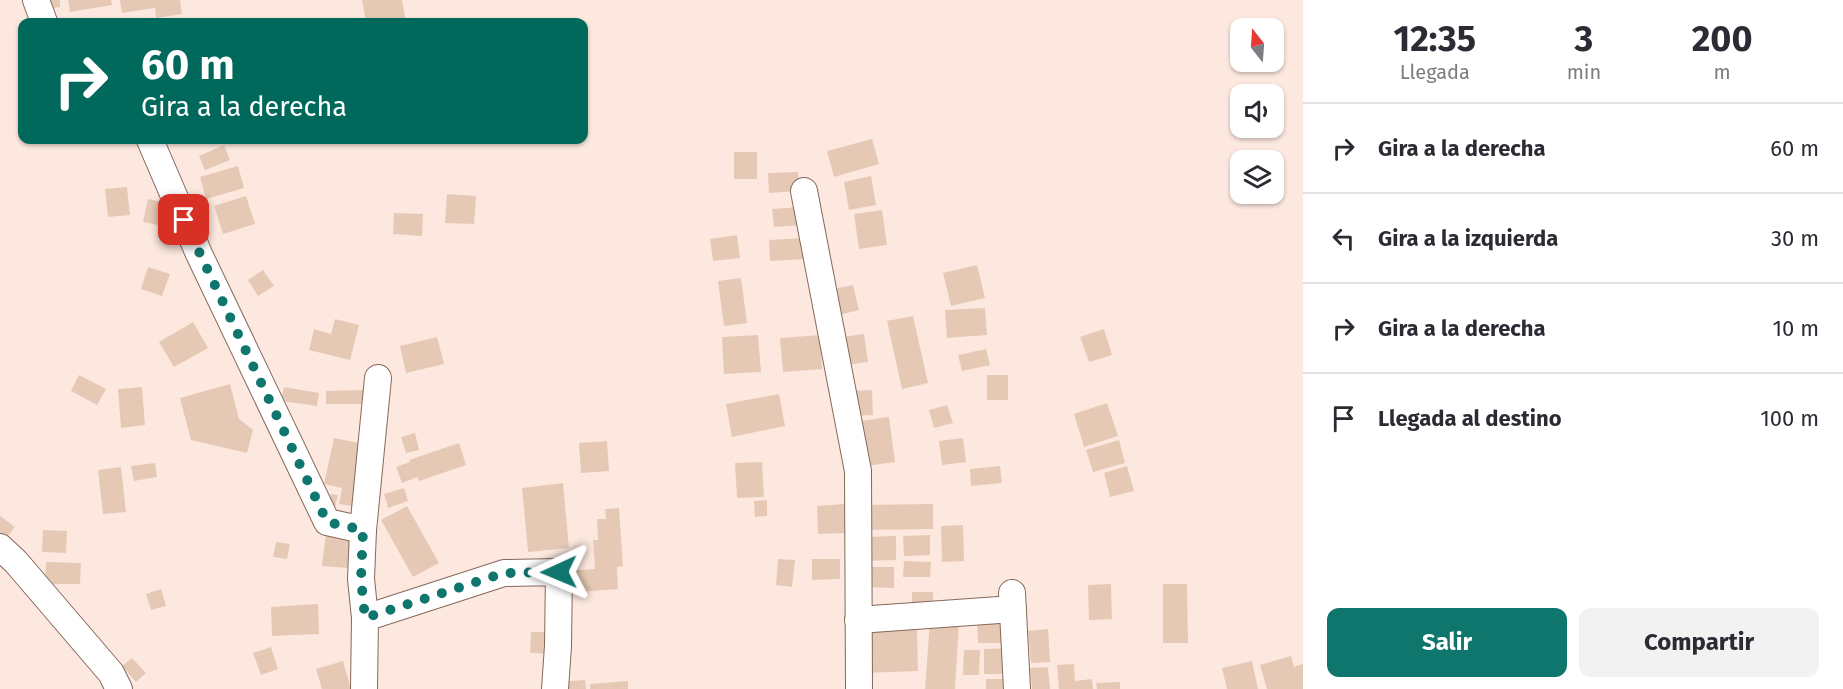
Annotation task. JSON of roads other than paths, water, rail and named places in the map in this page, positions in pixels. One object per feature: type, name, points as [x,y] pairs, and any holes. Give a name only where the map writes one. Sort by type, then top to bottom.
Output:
[{"type":"street","points":[[36,0],[43,18]]},
{"type":"street","points":[[152,144],[199,254],[327,522],[363,530]]},
{"type":"street","points":[[804,191],[858,471],[859,689]]},
{"type":"street","points":[[364,689],[365,618],[361,579],[363,530],[378,378]]},
{"type":"street","points":[[0,547],[16,562],[111,673],[119,689]]},
{"type":"street","points":[[365,618],[504,573],[559,572],[555,689]]},
{"type":"street","points":[[858,620],[1013,601],[1017,689]]}]
